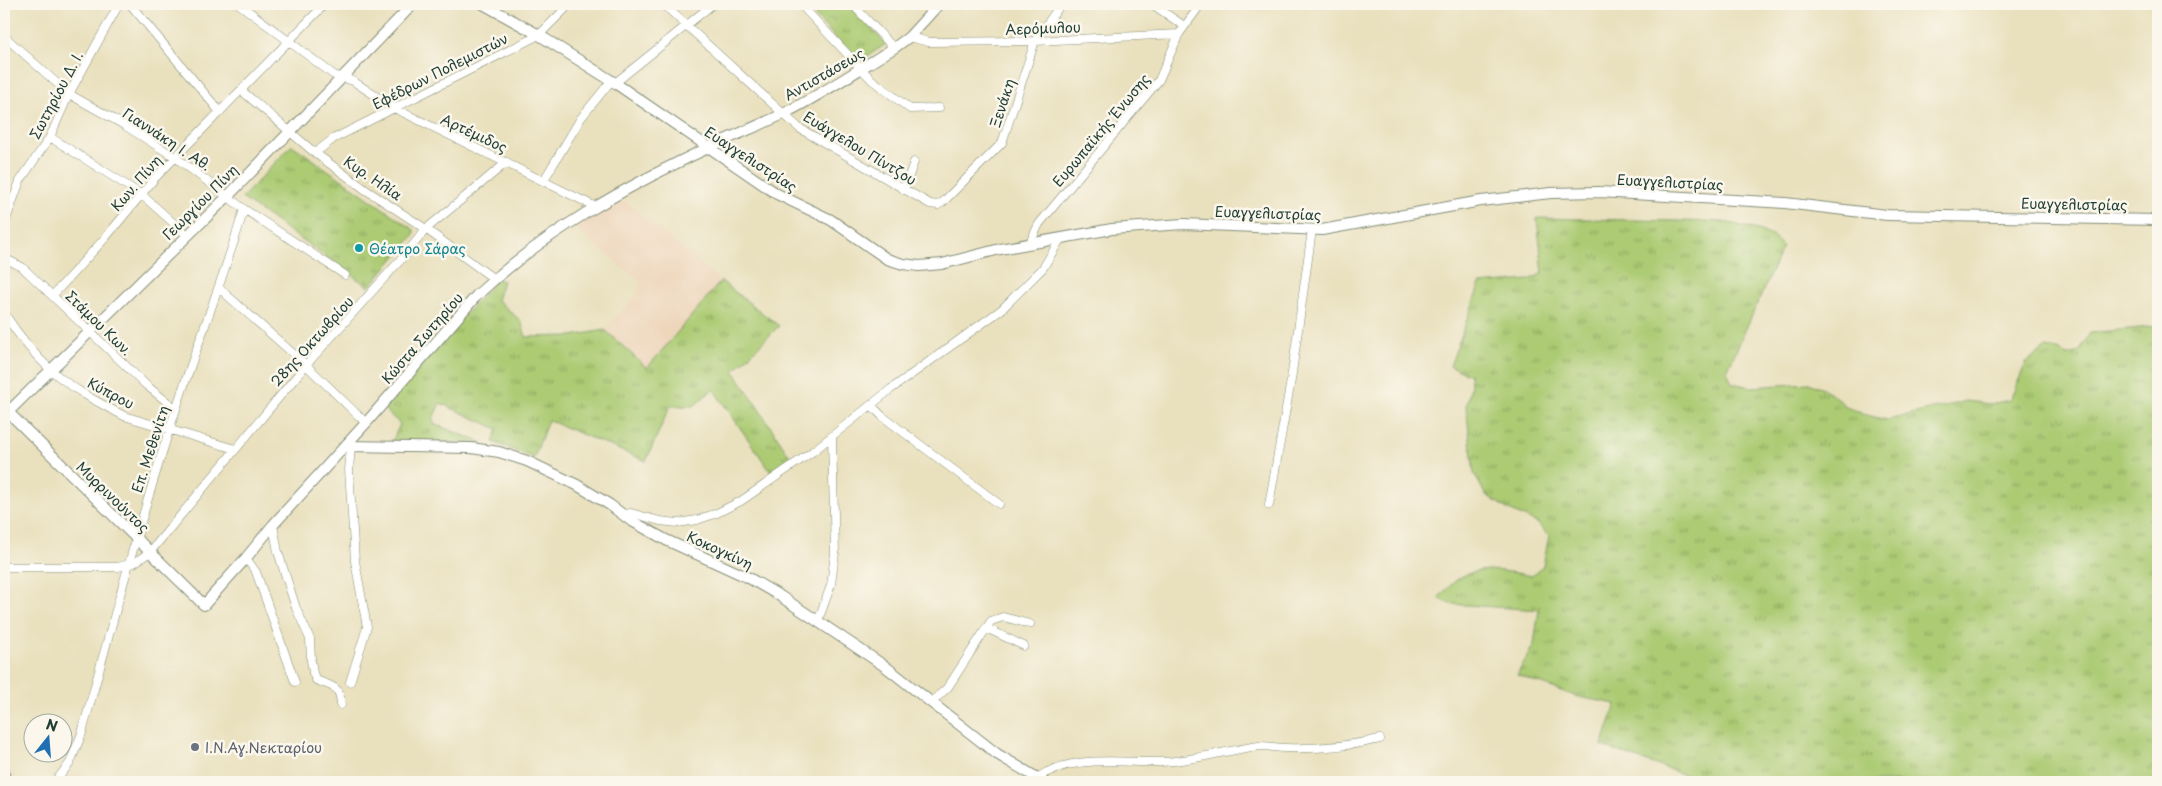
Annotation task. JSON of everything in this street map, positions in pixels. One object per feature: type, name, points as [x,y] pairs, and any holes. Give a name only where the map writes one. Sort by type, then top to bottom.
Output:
[{"type":"street","name":"Σωτηρίου Δ. Ι.","points":[[4,225],[20,181],[50,137],[69,94],[119,4]]},
{"type":"street","points":[[130,4],[220,112]]},
{"type":"street","name":"Αρτέμιδος","points":[[239,4],[334,75],[353,81],[394,108],[596,207]]},
{"type":"street","name":"Κων. Πίνη","points":[[53,296],[155,178],[325,4]]},
{"type":"street","name":"Γεωργίου Πίνη","points":[[5,413],[228,196],[412,4]]},
{"type":"street","name":"Ευαγγελιστρίας","points":[[483,4],[540,35],[613,82],[777,194],[831,220],[887,259],[903,264],[934,265],[1030,243],[1112,229],[1183,224],[1322,230],[1481,201],[1551,193],[1599,192],[1785,203],[1887,215],[2158,220]]},
{"type":"street","name":"Εφέδρων Πολεμιστών","points":[[315,153],[333,138],[540,35],[570,4]]},
{"type":"street","name":"Ευάγγελου Πίντζου","points":[[663,4],[799,128],[904,190],[930,204],[938,205]]},
{"type":"street","points":[[544,180],[581,118],[613,82],[712,4]]},
{"type":"street","points":[[800,4],[860,69],[910,110],[939,108]]},
{"type":"street","points":[[852,4],[894,48]]},
{"type":"street","name":"Αντιστάσεως","points":[[708,147],[784,114],[894,48],[909,37],[938,4]]},
{"type":"street","name":"Ξενάκη","points":[[938,205],[1002,143],[1035,41],[1061,4]]},
{"type":"street","points":[[1152,4],[1184,26]]},
{"type":"street","name":"Ευρωπαϊκής Ένωσης","points":[[1030,243],[1039,224],[1159,80],[1179,34],[1201,4]]},
{"type":"street","name":"Αερόμυλου","points":[[909,37],[929,42],[1035,41],[1179,34]]},
{"type":"street","name":"Γιαννάκη Ι. Αθ.","points":[[4,36],[69,94],[124,125],[175,158],[244,209],[345,275]]},
{"type":"street","name":"Κυρ. Ηλία","points":[[242,91],[315,153],[366,190],[426,228],[494,279]]},
{"type":"street","points":[[50,137],[142,195],[188,235]]},
{"type":"street","name":"Κώστα Σωτηρίου","points":[[204,605],[273,524],[348,446],[451,324],[494,279],[539,243],[596,207],[708,147]]},
{"type":"street","name":"28ης Οκτωβρίου","points":[[128,565],[150,552],[306,365],[404,256],[426,228],[507,162]]},
{"type":"street","points":[[904,190],[914,162]]},
{"type":"street","name":"Επ. Μεθενίτη","points":[[55,782],[70,763],[82,733],[135,537],[176,409],[220,289],[244,209]]},
{"type":"street","points":[[1269,505],[1291,380],[1312,230]]},
{"type":"street","points":[[623,514],[678,523],[717,514],[741,501],[832,438],[870,405],[1001,310],[1043,268],[1060,238]]},
{"type":"street","name":"Στάμου Κων.","points":[[4,258],[22,267],[146,385],[176,409]]},
{"type":"street","points":[[220,289],[306,365],[366,423]]},
{"type":"street","name":"Κύπρου","points":[[4,313],[24,341],[51,370],[83,393],[124,416],[170,428],[235,449]]},
{"type":"street","points":[[870,405],[999,504]]},
{"type":"street","name":"Μυρρινούντος","points":[[5,413],[204,605]]},
{"type":"street","points":[[818,622],[828,595],[834,561],[835,521],[832,438]]},
{"type":"street","points":[[348,446],[354,544],[367,627],[350,682]]},
{"type":"street","name":"Κοκογκίνη","points":[[348,446],[436,447],[499,452],[527,461],[577,485],[666,540],[749,578],[886,667],[997,754],[1040,780]]},
{"type":"street","points":[[273,524],[278,552],[296,608],[310,639],[313,673],[316,680],[334,686],[340,693],[341,705]]},
{"type":"street","points":[[246,558],[256,572],[295,682]]},
{"type":"street","points":[[4,567],[128,565]]},
{"type":"street","points":[[931,703],[948,686],[991,621],[1003,617],[1030,624]]},
{"type":"street","points":[[986,628],[1024,646]]},
{"type":"street","points":[[1040,780],[1054,768],[1083,764],[1164,762],[1260,746],[1285,748],[1338,746],[1380,739]]},
{"type":"street","points":[[4,771],[4,782]]},
{"type":"shaded area","points":[[625,201],[721,281],[647,368],[605,330],[640,290],[639,281],[574,227]]},
{"type":"green space","points":[[804,4],[848,4],[886,44],[858,62]]},
{"type":"green space","points":[[292,145],[414,230],[414,235],[369,287],[242,198]]},
{"type":"green space","points":[[1537,218],[1725,222],[1758,230],[1772,236],[1783,246],[1727,371],[1732,383],[1751,387],[1809,383],[1830,392],[1844,405],[1863,414],[1887,420],[1966,401],[1990,404],[2010,400],[2026,363],[2045,348],[2058,350],[2067,355],[2079,352],[2090,333],[2158,326],[2158,782],[1705,782],[1602,746],[1616,704],[1578,697],[1517,675],[1534,644],[1539,610],[1450,604],[1438,598],[1458,579],[1467,574],[1494,570],[1532,576],[1543,566],[1549,536],[1537,523],[1507,509],[1485,494],[1474,473],[1466,406],[1471,386],[1470,375],[1450,366],[1480,284],[1529,280],[1543,273]]},
{"type":"green space","points":[[497,279],[503,281],[497,300],[521,321],[526,337],[572,336],[605,330],[647,368],[721,281],[779,326],[734,371],[791,458],[771,472],[713,389],[694,406],[670,406],[646,461],[548,420],[534,458],[493,442],[498,429],[440,403],[433,418],[434,424],[483,443],[392,442],[400,424],[382,407]]},
{"type":"place","name":"Θέατρο Σάρας","points":[[359,248]]},
{"type":"place","name":"Ι.Ν.Αγ.Νεκταρίου","points":[[195,747]]}]
